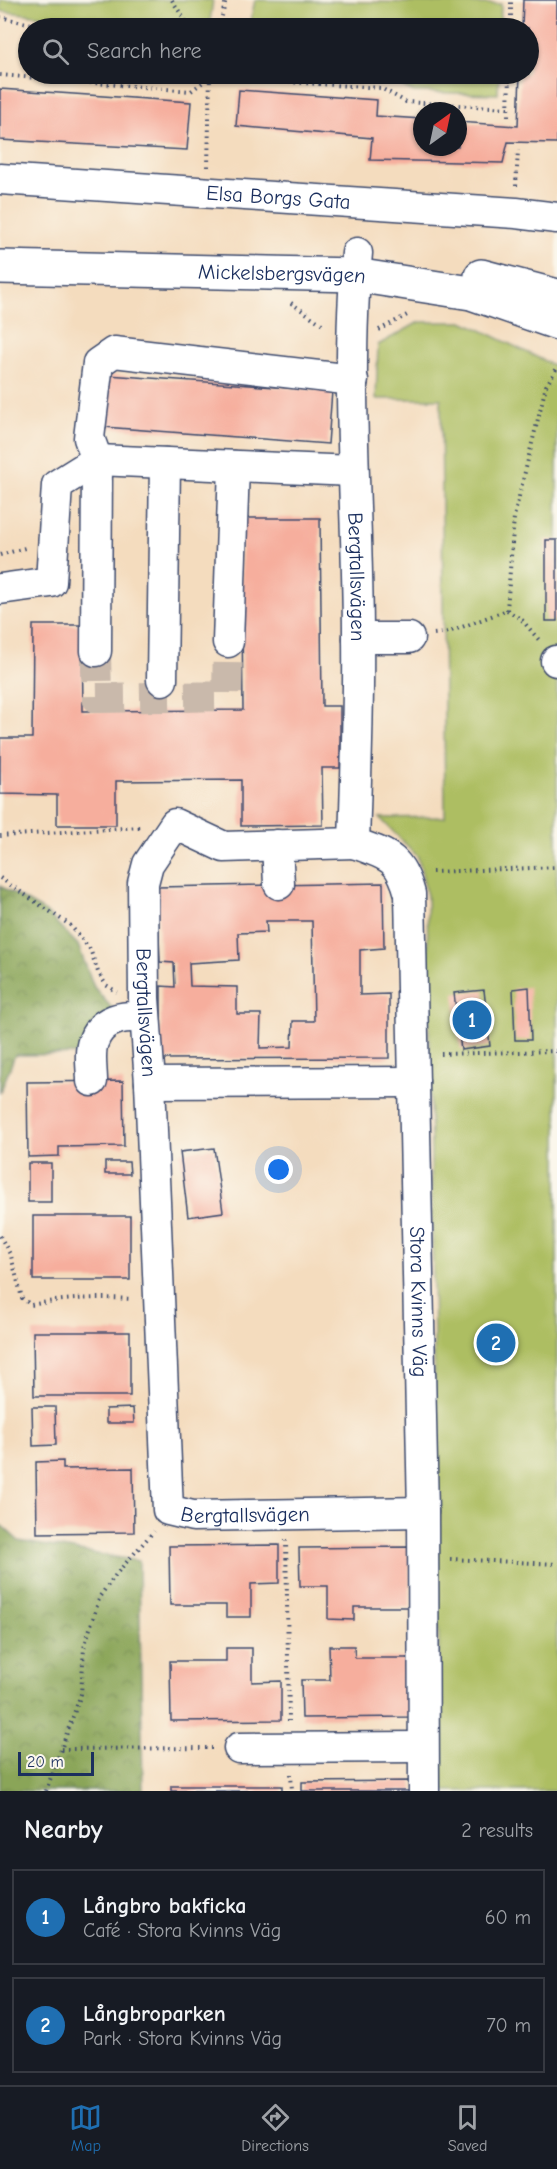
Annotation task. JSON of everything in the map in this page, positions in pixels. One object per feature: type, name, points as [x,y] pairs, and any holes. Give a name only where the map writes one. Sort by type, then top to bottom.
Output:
[{"type":"main road","name":"Mickelsbergsvägen","points":[[0,247],[356,264],[472,273],[557,297]]},
{"type":"main road","name":"Mickelsbergsvägen","points":[[0,267],[356,264],[471,293],[557,324]]},
{"type":"street","name":"Elsa Borgs Gata","points":[[0,179],[516,213],[557,218]]},
{"type":"street","name":"Bergtallsvägen","points":[[354,843],[358,638],[352,330],[356,264]]},
{"type":"street","points":[[96,651],[98,460],[89,438],[98,363],[114,352],[353,380]]},
{"type":"street","points":[[0,590],[51,582],[57,485],[98,460],[353,471]]},
{"type":"street","points":[[162,680],[165,463]]},
{"type":"street","points":[[228,642],[234,466]]},
{"type":"street","points":[[358,638],[409,638]]},
{"type":"street","name":"Bergtallsvägen","points":[[175,824],[148,864],[143,883],[144,1007],[150,1083],[168,1510],[194,1516],[423,1512]]},
{"type":"street","points":[[175,824],[224,847],[354,843],[387,855],[404,873]]},
{"type":"street","points":[[277,845],[279,884]]},
{"type":"street","name":"Stora Kvinns Väg","points":[[404,873],[410,894],[423,1512],[422,1748],[424,1791]]},
{"type":"street","points":[[92,1081],[92,1043],[104,1025],[144,1007]]},
{"type":"street","points":[[150,1083],[413,1068]]},
{"type":"street","points":[[239,1748],[422,1748]]},
{"type":"path","points":[[172,0],[184,18]]},
{"type":"path","points":[[222,18],[226,0]]},
{"type":"path","points":[[511,0],[511,18]]},
{"type":"path","points":[[0,17],[18,21]]},
{"type":"path","points":[[0,75],[18,77]]},
{"type":"path","points":[[107,84],[190,91],[199,84]]},
{"type":"path","points":[[207,192],[210,84]]},
{"type":"path","points":[[328,84],[381,88],[406,102],[508,108]]},
{"type":"path","points":[[508,116],[509,84]]},
{"type":"path","points":[[516,213],[518,150]]},
{"type":"path","points":[[507,610],[514,517],[546,386],[557,368]]},
{"type":"path","points":[[409,638],[449,632],[507,610]]},
{"type":"path","points":[[507,610],[522,620],[556,661]]},
{"type":"path","points":[[0,836],[175,824]]},
{"type":"path","points":[[404,873],[557,867]]},
{"type":"path","points":[[0,878],[70,926],[90,949],[98,972],[106,985],[144,1007]]},
{"type":"path","points":[[413,1068],[557,1051]]},
{"type":"path","points":[[0,1236],[11,1256],[22,1298],[30,1305],[66,1298],[99,1297],[159,1301]]},
{"type":"path","points":[[46,1791],[81,1694],[84,1648],[100,1596],[150,1536],[168,1510]]},
{"type":"path","points":[[285,1514],[292,1791]]},
{"type":"path","points":[[422,1558],[557,1564]]},
{"type":"path","points":[[62,1749],[239,1748]]},
{"type":"green space","points":[[0,0],[213,0],[210,18],[60,18],[0,11]]},
{"type":"green space","points":[[255,0],[501,4],[500,18],[251,18]]},
{"type":"green space","points":[[398,84],[498,84],[498,94],[414,92]]},
{"type":"green space","points":[[419,322],[465,322],[557,367],[557,1791],[441,1791],[427,896],[418,857],[380,818],[445,817],[441,399],[376,399],[378,345]]},
{"type":"green space","points":[[0,886],[46,912],[78,945],[94,987],[115,1012],[101,1054],[15,1055],[0,1093]]},
{"type":"green space","points":[[0,1524],[19,1541],[139,1561],[143,1791],[0,1791]]},
{"type":"building","points":[[523,0],[557,0],[557,143],[508,142],[503,163],[370,160],[372,138],[236,126],[239,90],[377,100],[376,116],[413,118],[413,156],[467,156],[467,123],[518,126],[520,84],[539,84],[539,18],[522,18]]},
{"type":"building","points":[[0,89],[191,102],[187,150],[0,140]]},
{"type":"building","points":[[108,375],[332,391],[328,444],[104,427]]},
{"type":"building","points":[[241,518],[320,518],[322,706],[340,706],[340,768],[322,768],[323,825],[241,826],[241,780],[116,781],[116,825],[57,825],[57,795],[0,794],[0,738],[32,738],[33,625],[82,625],[83,711],[243,710]]},
{"type":"building","points":[[546,540],[557,540],[557,621],[546,621]]},
{"type":"building","points":[[383,883],[384,948],[360,950],[360,995],[389,994],[389,1058],[161,1059],[161,986],[175,987],[174,963],[160,962],[157,887]],"holes":[[[266,921],[312,921],[314,1021],[293,1021],[292,1047],[260,1048],[261,1014],[237,1014],[237,987],[190,986],[189,963],[239,960],[238,933],[267,932]]]},
{"type":"building","points":[[529,987],[531,1040],[515,1040],[513,989]]},
{"type":"building","points":[[484,990],[490,1046],[461,1050],[454,993]]},
{"type":"building","points":[[123,1081],[124,1146],[59,1147],[59,1156],[28,1157],[27,1082]]},
{"type":"building","points":[[214,1148],[223,1212],[188,1217],[180,1152]]},
{"type":"building","points":[[105,1162],[129,1162],[130,1174],[105,1174]]},
{"type":"building","points":[[28,1163],[51,1163],[51,1202],[28,1202]]},
{"type":"building","points":[[33,1216],[130,1216],[130,1280],[33,1280]]},
{"type":"building","points":[[33,1332],[130,1332],[130,1396],[34,1396]]},
{"type":"building","points":[[32,1407],[55,1407],[56,1445],[33,1446]]},
{"type":"building","points":[[133,1408],[134,1423],[106,1423],[106,1409]]},
{"type":"building","points":[[63,1461],[63,1469],[133,1468],[134,1532],[37,1533],[36,1462]]},
{"type":"building","points":[[279,1545],[279,1583],[251,1584],[251,1617],[226,1617],[226,1605],[170,1605],[169,1546]]},
{"type":"building","points":[[409,1547],[410,1607],[354,1607],[354,1620],[328,1619],[328,1586],[300,1586],[299,1548]]},
{"type":"building","points":[[329,1646],[354,1646],[355,1658],[411,1658],[411,1717],[302,1718],[301,1680],[330,1680]]},
{"type":"building","points":[[226,1648],[252,1648],[252,1682],[281,1681],[281,1720],[171,1721],[170,1661],[226,1661]]},
{"type":"building","points":[[412,1781],[413,1791],[302,1791],[302,1782]]},
{"type":"building","points":[[171,1786],[282,1786],[282,1791],[171,1791]]},
{"type":"tunnel","points":[[96,651],[97,698],[227,696],[228,642]]},
{"type":"place","name":"Långbro bakficka","points":[[472,1020]]},
{"type":"place","name":"Långbroparken","points":[[496,1343]]}]
